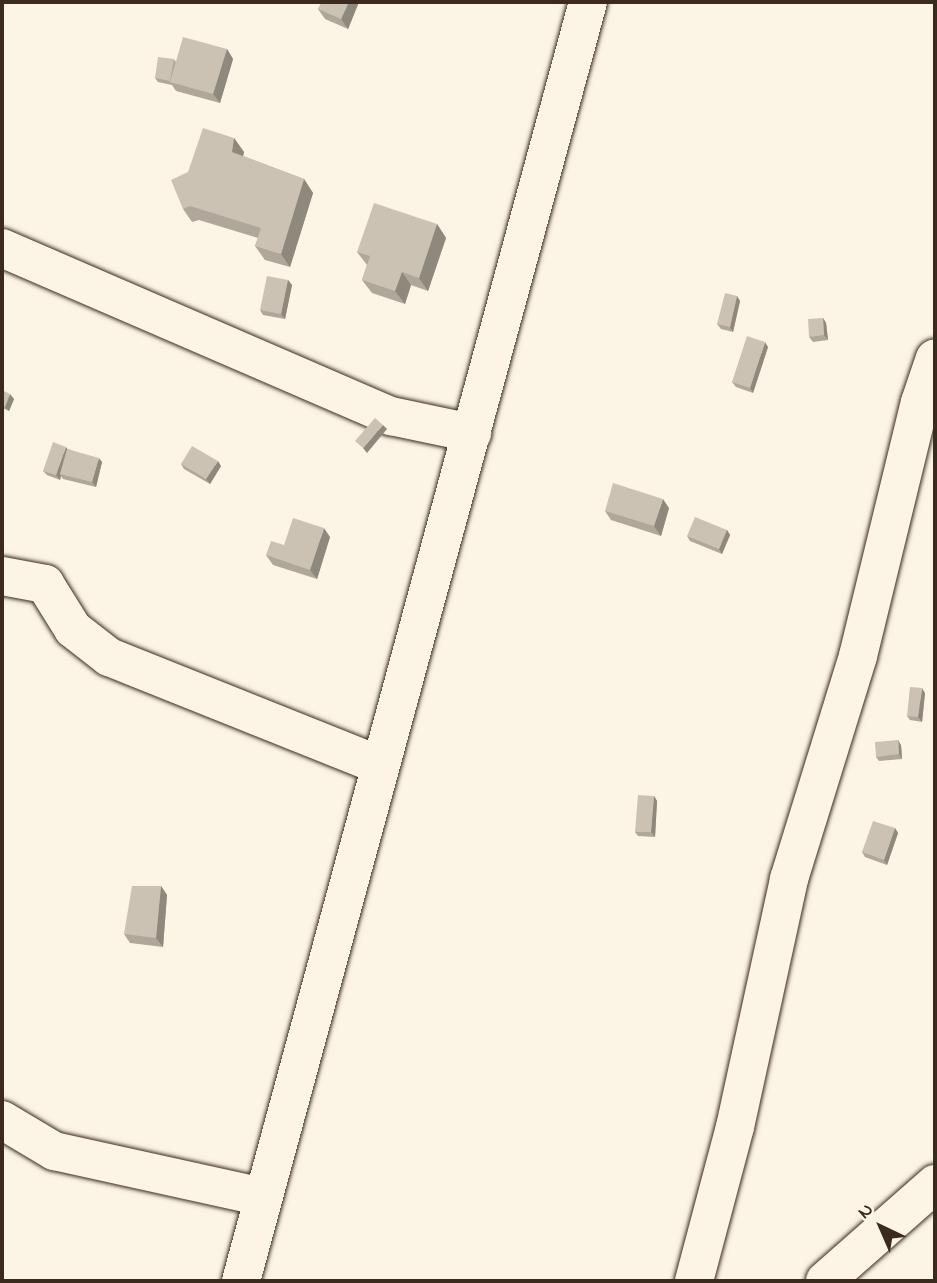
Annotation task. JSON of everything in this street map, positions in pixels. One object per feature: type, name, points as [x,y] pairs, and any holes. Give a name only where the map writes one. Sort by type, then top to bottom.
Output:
[{"type":"street","points":[[241,1281],[588,2]]},
{"type":"street","points":[[2,248],[391,416],[472,433]]},
{"type":"street","points":[[694,1281],[735,1127],[789,879],[858,656],[920,402],[935,358]]},
{"type":"street","points":[[2,576],[45,584],[73,629],[110,657],[379,765]]},
{"type":"street","points":[[2,1120],[54,1151],[263,1197]]},
{"type":"street","points":[[825,1281],[935,1184]]},
{"type":"building","points":[[322,2],[349,2],[341,19],[318,9]]},
{"type":"building","points":[[183,37],[227,49],[213,94],[170,82]]},
{"type":"building","points":[[158,57],[174,59],[170,81],[155,78]]},
{"type":"building","points":[[203,128],[234,138],[232,152],[304,179],[281,254],[255,246],[261,228],[190,206],[183,209],[171,180],[188,172]]},
{"type":"building","points":[[374,203],[437,224],[419,278],[402,272],[395,291],[362,280],[370,256],[357,252]]},
{"type":"building","points":[[267,276],[288,280],[281,314],[260,310]]},
{"type":"building","points":[[725,293],[737,296],[730,327],[717,324]]},
{"type":"building","points":[[823,318],[824,335],[809,337],[808,319]]},
{"type":"building","points":[[747,336],[765,342],[750,388],[732,382]]},
{"type":"building","points":[[2,390],[10,394],[5,407],[2,405]]},
{"type":"building","points":[[375,418],[383,425],[363,448],[355,441]]},
{"type":"building","points":[[53,442],[66,447],[56,475],[43,471]]},
{"type":"building","points":[[192,446],[218,461],[206,479],[181,464]]},
{"type":"building","points":[[67,449],[99,458],[92,482],[60,474]]},
{"type":"building","points":[[613,483],[663,499],[654,526],[605,511]]},
{"type":"building","points":[[695,517],[727,530],[719,549],[687,536]]},
{"type":"building","points":[[293,518],[324,528],[310,570],[266,555],[271,541],[284,545]]},
{"type":"building","points":[[910,687],[922,688],[918,717],[907,716]]},
{"type":"building","points":[[898,740],[899,754],[876,757],[875,742]]},
{"type":"building","points":[[638,795],[654,796],[651,832],[635,832]]},
{"type":"building","points":[[873,821],[895,828],[884,860],[862,852]]},
{"type":"building","points":[[132,886],[161,886],[156,938],[124,934]]}]
